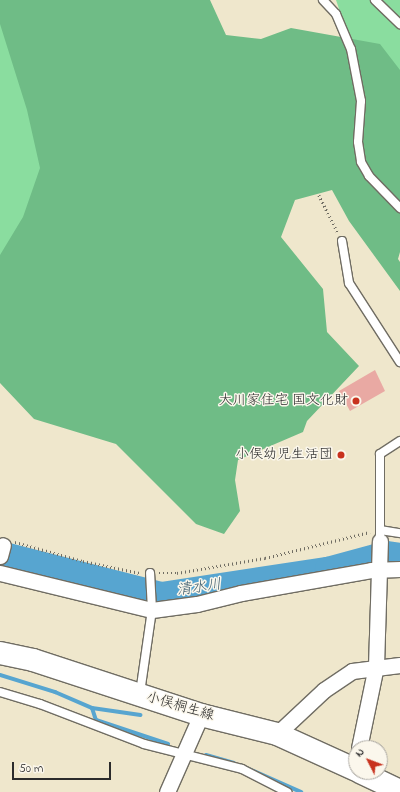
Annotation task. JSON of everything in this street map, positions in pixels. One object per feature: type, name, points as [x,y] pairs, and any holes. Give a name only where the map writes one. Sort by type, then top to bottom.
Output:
[{"type":"main road","name":"小俣桐生線","points":[[0,653],[33,660],[201,715],[277,734],[348,765]]},
{"type":"main road","name":"小俣桐生線","points":[[378,780],[399,791]]},
{"type":"street","points":[[361,740],[376,666],[380,535]]},
{"type":"street","points":[[0,573],[152,605],[380,568],[400,569]]},
{"type":"street","points":[[277,734],[340,679],[352,671],[376,666],[400,665]]},
{"type":"street","points":[[167,792],[201,715]]},
{"type":"lane","points":[[323,0],[336,14],[351,49],[360,101],[358,142],[361,162],[369,176],[400,208]]},
{"type":"lane","points":[[375,0],[400,24]]},
{"type":"lane","points":[[342,241],[349,283],[400,362]]},
{"type":"lane","points":[[400,441],[380,454],[380,535],[400,534]]},
{"type":"lane","points":[[140,696],[152,605],[150,577]]},
{"type":"lane","points":[[0,692],[40,704],[144,744],[184,756],[242,769],[287,792]]},
{"type":"path","points":[[319,195],[342,241]]},
{"type":"path","points":[[1,551],[4,539],[83,561],[150,577],[177,574],[265,558],[380,535]]},
{"type":"green space","points":[[0,0],[70,218],[0,267]]},
{"type":"green space","points":[[0,0],[210,0],[226,35],[261,39],[291,28],[380,44],[400,70],[400,252],[398,259],[400,262],[400,291],[349,221],[332,190],[295,200],[281,237],[323,289],[327,332],[359,366],[307,421],[303,432],[238,460],[235,480],[240,511],[224,534],[196,524],[116,444],[34,419],[0,383],[0,255],[23,217],[40,168],[27,110],[0,24]]},
{"type":"green space","points":[[336,0],[400,0],[400,136],[378,124]]},
{"type":"building","name":"大川家住宅 国文化財","points":[[375,370],[385,391],[350,411],[339,391]]},
{"type":"waterway","name":"清水川","points":[[0,553],[161,594],[327,569],[386,553],[400,555]]},
{"type":"waterway","points":[[0,675],[55,692],[92,708],[140,715]]},
{"type":"waterway","points":[[92,708],[96,720],[168,744]]},
{"type":"waterway","points":[[206,755],[234,763]]},
{"type":"waterway","points":[[240,765],[301,792]]},
{"type":"place","name":"大川家住宅 国文化財","points":[[356,401]]},
{"type":"place","name":"小俣幼児生活団","points":[[341,455]]}]
